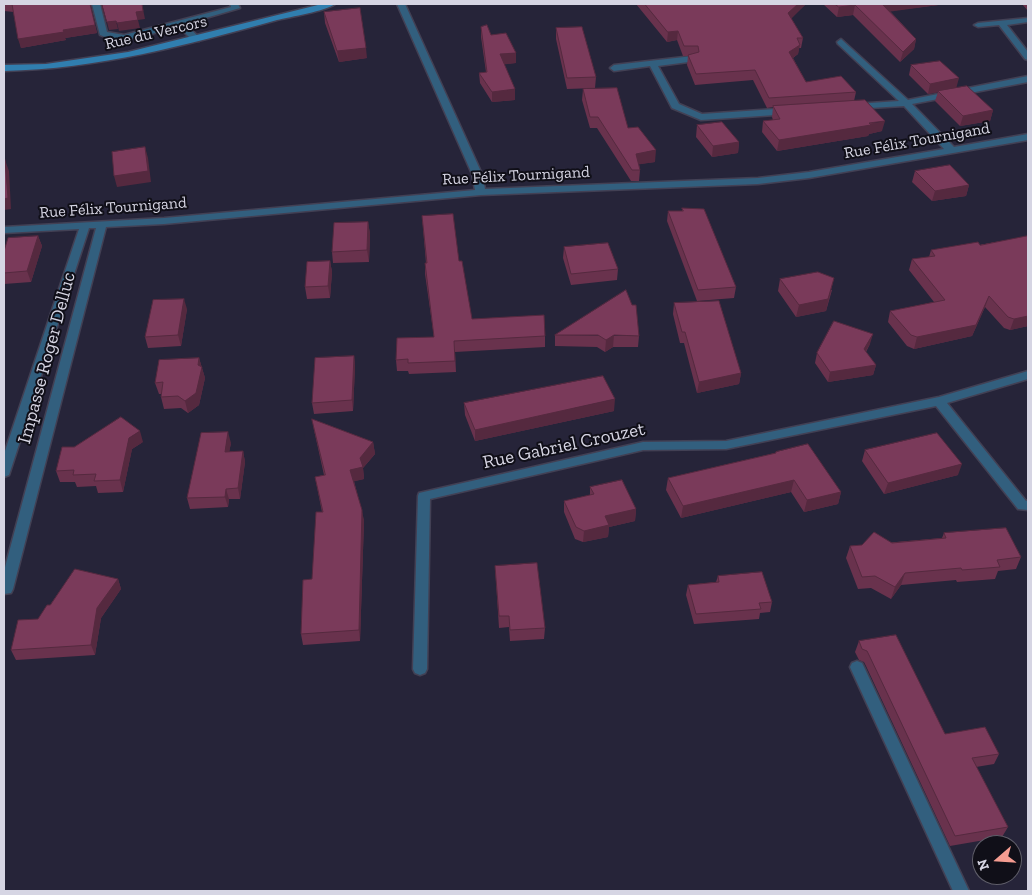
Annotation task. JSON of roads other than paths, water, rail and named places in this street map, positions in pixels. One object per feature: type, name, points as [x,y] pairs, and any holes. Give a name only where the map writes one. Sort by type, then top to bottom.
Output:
[{"type":"street","points":[[96,4],[103,33],[112,37],[124,38],[236,8],[234,4]]},
{"type":"street","name":"Rue du Vercors","points":[[4,68],[107,60],[331,4]]},
{"type":"street","points":[[401,4],[477,174],[482,192]]},
{"type":"street","points":[[978,25],[1028,20]]},
{"type":"street","points":[[1001,23],[1028,57]]},
{"type":"street","points":[[180,24],[196,39]]},
{"type":"street","points":[[841,42],[906,103],[952,151]]},
{"type":"street","name":"Rue du Vercors","points":[[4,58],[43,66]]},
{"type":"street","points":[[614,68],[693,59]]},
{"type":"street","points":[[653,64],[675,106],[701,117],[799,111]]},
{"type":"street","points":[[847,107],[906,103],[1028,79]]},
{"type":"street","name":"Rue Félix Tournigand","points":[[4,230],[164,221],[482,192],[758,181],[809,175],[1028,137]]},
{"type":"street","name":"Impasse Roger Delluc","points":[[6,589],[102,224]]},
{"type":"street","points":[[4,472],[85,226]]},
{"type":"street","name":"Rue Gabriel Crouzet","points":[[420,669],[424,496],[643,446],[726,445],[939,401],[1028,375]]},
{"type":"street","points":[[939,401],[1023,506],[1028,505]]},
{"type":"lane","points":[[857,667],[961,891]]}]
